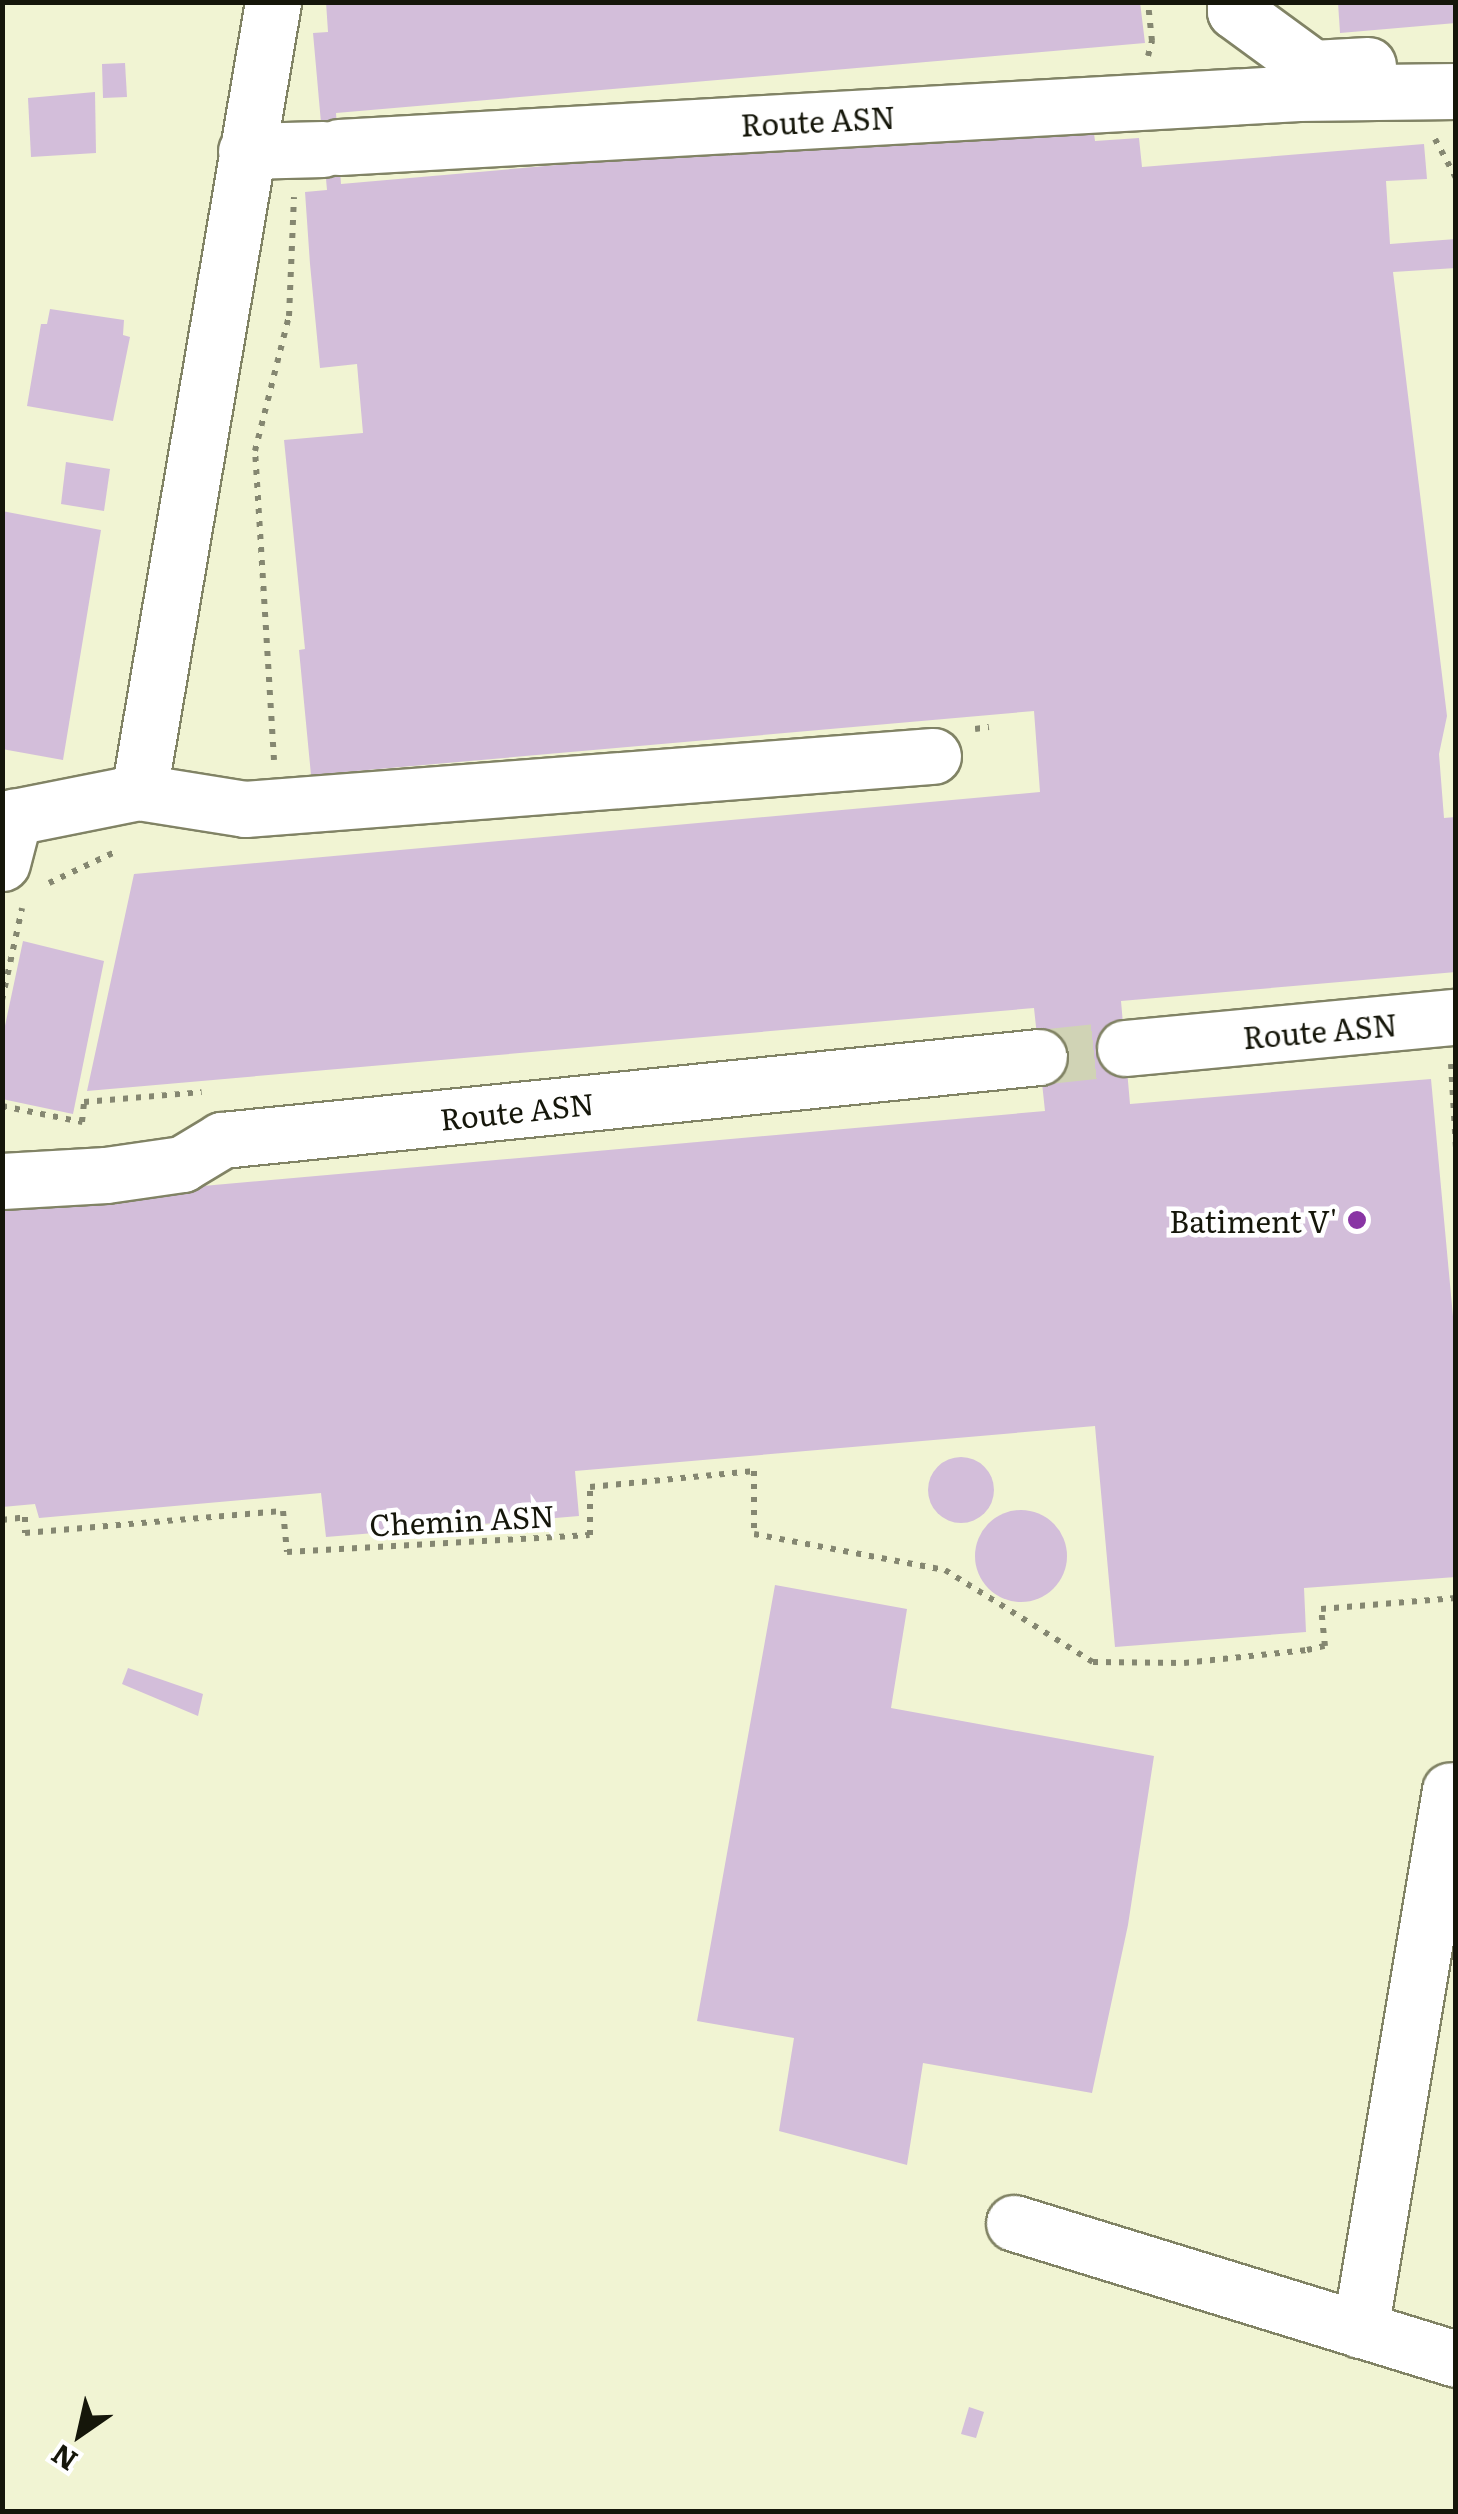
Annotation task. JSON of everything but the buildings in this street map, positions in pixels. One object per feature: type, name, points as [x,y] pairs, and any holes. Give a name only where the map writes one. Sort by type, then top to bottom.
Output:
[{"type":"lane","points":[[140,792],[273,2]]},
{"type":"lane","points":[[1200,2],[1203,29],[1298,94],[1456,91]]},
{"type":"lane","points":[[1234,2],[1235,11],[1313,68],[1456,61]]},
{"type":"lane","name":"Route ASN","points":[[246,151],[1298,94]]},
{"type":"lane","points":[[2,864],[14,816],[140,792],[245,809],[932,756]]},
{"type":"lane","name":"Route ASN","points":[[1125,1048],[1456,1017]]},
{"type":"lane","name":"Route ASN","points":[[2,1181],[106,1175],[182,1164],[222,1140],[1039,1057]]},
{"type":"lane","points":[[1360,2330],[1450,1790]]},
{"type":"lane","points":[[1014,2223],[1456,2359]]},
{"type":"path","points":[[1454,382],[1456,497]]},
{"type":"path","name":"Chemin ASN","points":[[2,1520],[25,1518],[25,1534],[282,1512],[287,1552],[590,1535],[590,1487],[754,1471],[754,1534],[945,1570],[1092,1662],[1184,1662],[1307,1650],[1325,1646],[1321,1609],[1456,1598]]},
{"type":"tunnel","points":[[1039,1057],[1125,1048]]},
{"type":"place","name":"Batiment V'","points":[[1357,1220]]}]
